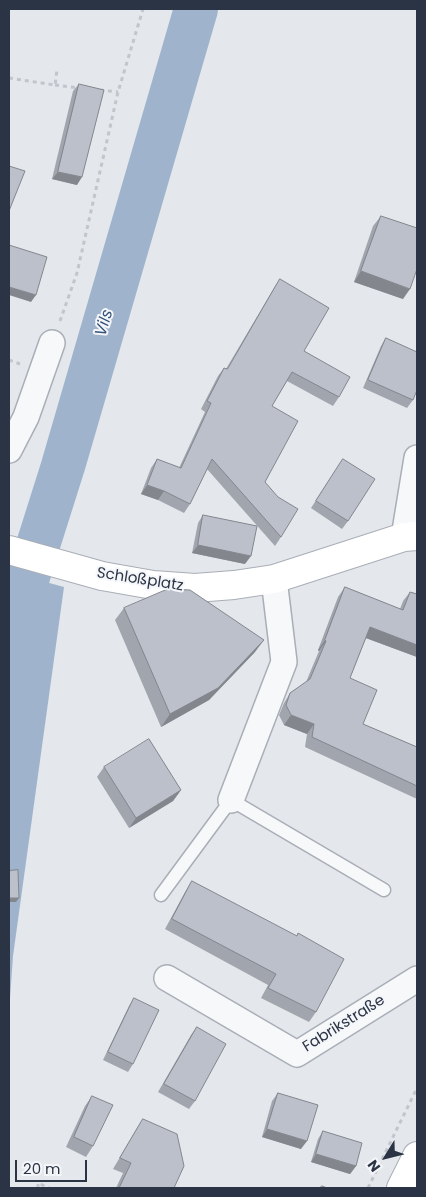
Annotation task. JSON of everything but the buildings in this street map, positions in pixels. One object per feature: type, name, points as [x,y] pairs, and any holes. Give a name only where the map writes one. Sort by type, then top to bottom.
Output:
[{"type":"street","points":[[9,450],[26,417],[52,343]]},
{"type":"street","points":[[411,537],[417,458]]},
{"type":"street","name":"Schloßplatz","points":[[9,550],[102,576],[152,585],[195,588],[274,579],[411,537]]},
{"type":"street","points":[[230,800],[284,662],[274,579]]},
{"type":"street","name":"Fabrikstraße","points":[[167,978],[298,1054],[417,979]]},
{"type":"street","points":[[401,1188],[417,1156]]},
{"type":"lane","points":[[161,895],[230,800],[384,890]]},
{"type":"path","points":[[52,343],[77,273],[118,92],[143,9]]},
{"type":"path","points":[[55,84],[57,70]]},
{"type":"path","points":[[9,78],[82,88]]},
{"type":"path","points":[[100,90],[118,92]]},
{"type":"path","points":[[368,1188],[417,1088]]},
{"type":"path","points":[[38,1188],[38,1183],[49,1188]]},
{"type":"water","points":[[9,572],[64,587],[13,956],[9,1013]]},
{"type":"waterway","name":"Vils","points":[[9,637],[63,466],[196,9]]}]
